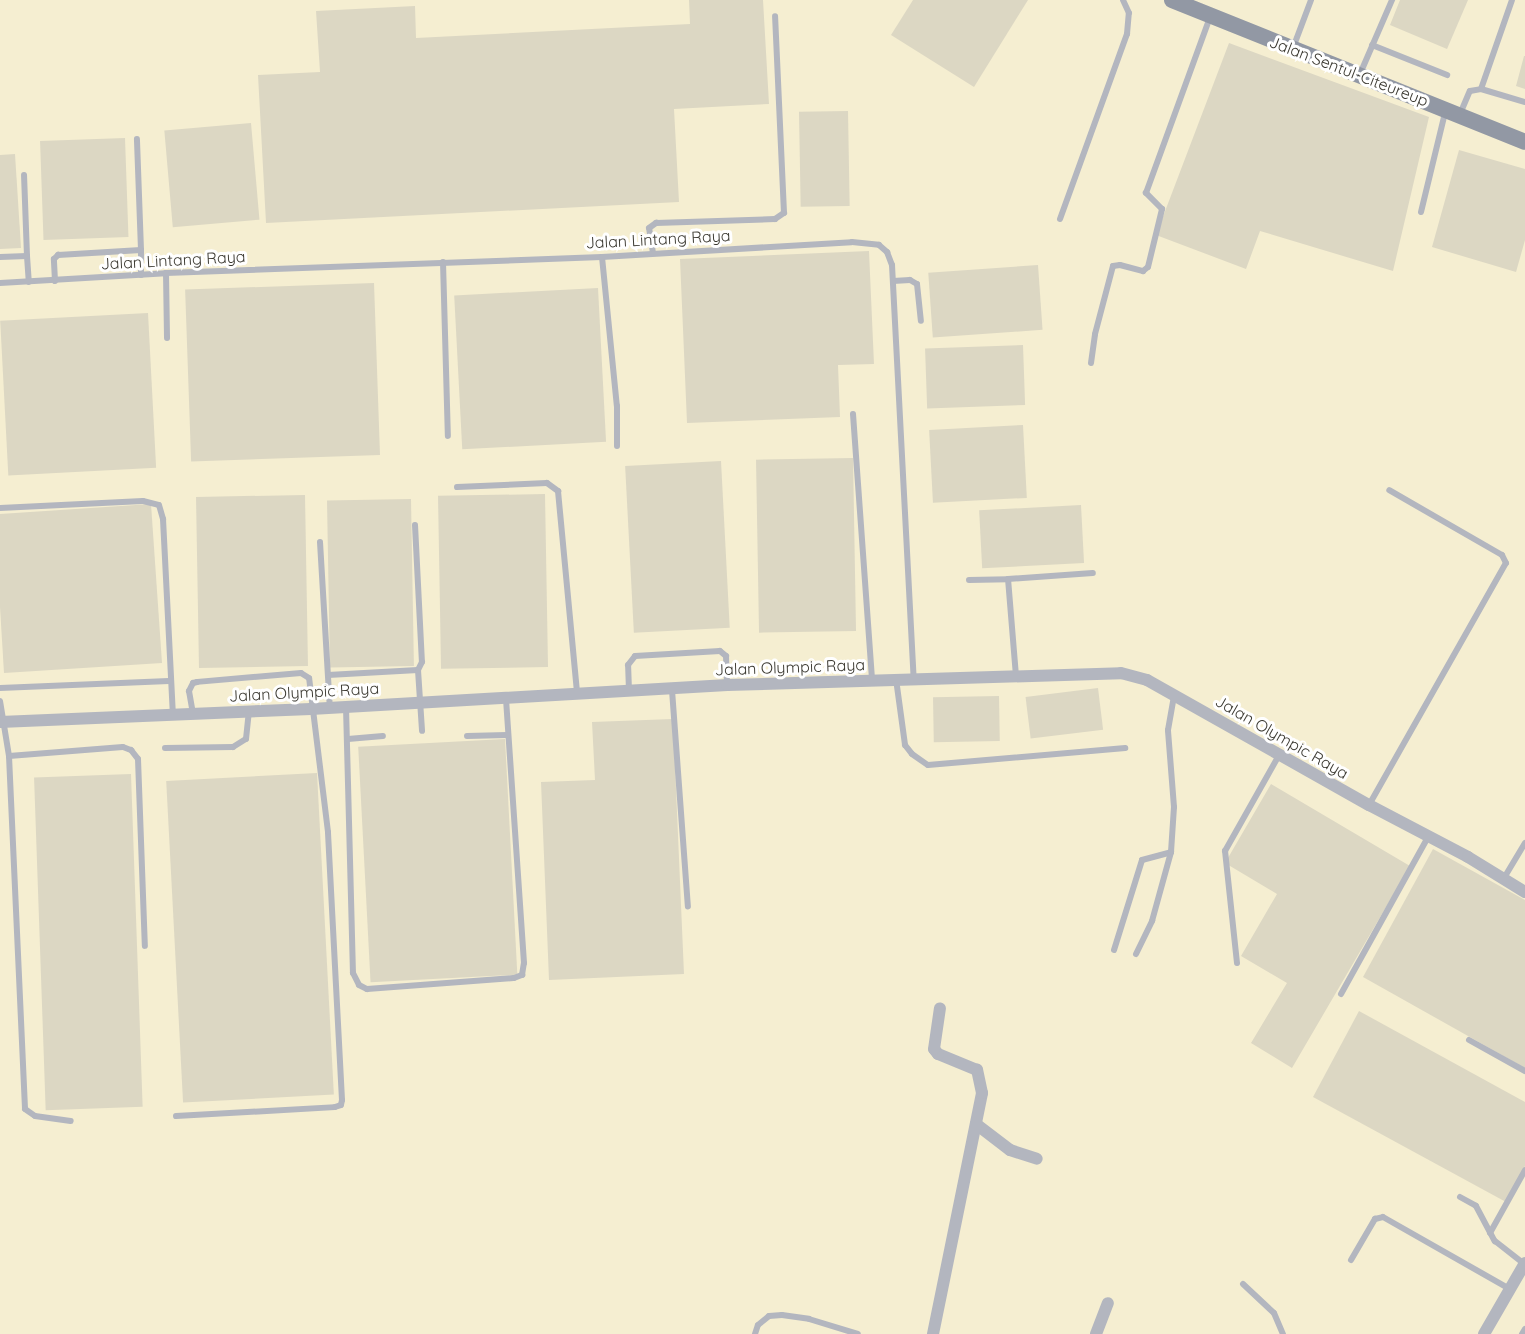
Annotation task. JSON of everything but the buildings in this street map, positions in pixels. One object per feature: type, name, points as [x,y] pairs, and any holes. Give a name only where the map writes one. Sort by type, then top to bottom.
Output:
[{"type":"street","name":"Jalan Sentul-Citeureup","points":[[1183,2],[1210,17],[1359,74],[1525,142]]},
{"type":"street","name":"Jalan Olympic Raya","points":[[2,721],[311,709],[672,690],[727,685],[1121,673],[1147,680],[1525,892]]},
{"type":"street","points":[[933,1334],[982,1093],[980,1074],[973,1066],[938,1054],[934,1049],[940,1008]]},
{"type":"street","points":[[976,1124],[1010,1150],[1037,1159]]},
{"type":"street","points":[[1484,1334],[1525,1264]]},
{"type":"street","points":[[1096,1334],[1108,1303]]},
{"type":"lane","points":[[1060,219],[1127,34],[1129,13],[1123,0]]},
{"type":"lane","points":[[1293,49],[1311,0]]},
{"type":"lane","points":[[1359,74],[1392,0]]},
{"type":"lane","points":[[1481,89],[1512,0]]},
{"type":"lane","points":[[653,253],[649,228],[656,223],[775,219],[784,213],[775,16]]},
{"type":"lane","points":[[1091,363],[1095,334],[1113,266],[1120,265],[1140,271],[1148,267],[1162,209],[1146,193],[1210,17]]},
{"type":"lane","points":[[1372,45],[1447,75]]},
{"type":"lane","points":[[1421,212],[1453,112],[1470,91],[1481,89],[1525,102]]},
{"type":"lane","points":[[137,140],[141,275]]},
{"type":"lane","points":[[24,175],[29,282]]},
{"type":"lane","name":"Jalan Lintang Raya","points":[[0,283],[166,273],[602,257],[867,242],[879,245],[887,252],[892,266],[914,679]]},
{"type":"lane","points":[[55,281],[54,259],[58,255],[141,250]]},
{"type":"lane","points":[[0,257],[27,256]]},
{"type":"lane","points":[[602,257],[617,406],[617,446]]},
{"type":"lane","points":[[443,262],[448,436]]},
{"type":"lane","points":[[166,273],[167,338]]},
{"type":"lane","points":[[893,281],[910,280],[917,284],[921,321]]},
{"type":"lane","points":[[853,414],[872,681]]},
{"type":"lane","points":[[457,487],[547,483],[558,491],[577,694]]},
{"type":"lane","points":[[1369,805],[1506,564],[1502,555],[1389,490]]},
{"type":"lane","points":[[0,508],[143,501],[159,505],[163,519],[173,714]]},
{"type":"lane","points":[[415,525],[422,662],[418,670],[422,731]]},
{"type":"lane","points":[[320,542],[330,708]]},
{"type":"lane","points":[[969,580],[1093,573]]},
{"type":"lane","points":[[1008,579],[1016,677]]},
{"type":"lane","points":[[629,692],[628,665],[635,656],[720,651],[726,657],[727,685]]},
{"type":"lane","points":[[328,675],[418,670]]},
{"type":"lane","points":[[176,1116],[341,1105],[328,832],[311,709],[309,678],[301,673],[192,683],[189,691],[193,713]]},
{"type":"lane","points":[[896,679],[901,732],[905,745],[912,754],[928,765],[1125,748]]},
{"type":"lane","points":[[0,688],[170,681]]},
{"type":"lane","points":[[672,690],[688,906]]},
{"type":"lane","points":[[1136,954],[1152,921],[1171,852],[1174,807],[1168,730],[1174,695]]},
{"type":"lane","points":[[345,706],[348,739],[353,973],[359,985],[367,989],[514,978],[522,975],[524,963],[506,699]]},
{"type":"lane","points":[[0,701],[9,756],[25,1109],[35,1116],[71,1121]]},
{"type":"lane","points":[[165,748],[233,747],[246,739],[249,711]]},
{"type":"lane","points":[[467,736],[507,735]]},
{"type":"lane","points":[[348,739],[383,736]]},
{"type":"lane","points":[[9,756],[123,747],[131,750],[138,759],[145,946]]},
{"type":"lane","points":[[1237,963],[1224,867],[1225,851],[1279,755]]},
{"type":"lane","points":[[1341,994],[1428,837]]},
{"type":"lane","points":[[1504,879],[1522,854],[1525,843]]},
{"type":"lane","points":[[1114,950],[1142,860],[1171,852]]},
{"type":"lane","points":[[1469,1040],[1525,1071]]},
{"type":"lane","points":[[1490,1233],[1525,1170]]},
{"type":"lane","points":[[1460,1197],[1476,1206],[1495,1241],[1525,1264]]},
{"type":"lane","points":[[1351,1260],[1375,1219],[1383,1216],[1510,1289]]},
{"type":"lane","points":[[1243,1284],[1274,1313],[1283,1334]]},
{"type":"lane","points":[[755,1334],[759,1325],[769,1316],[782,1315],[809,1319],[858,1334]]},
{"type":"lane","points":[[1522,1334],[1525,1329]]},
{"type":"shaded area","points":[[0,0],[1525,0],[1525,1334],[0,1334]]}]
